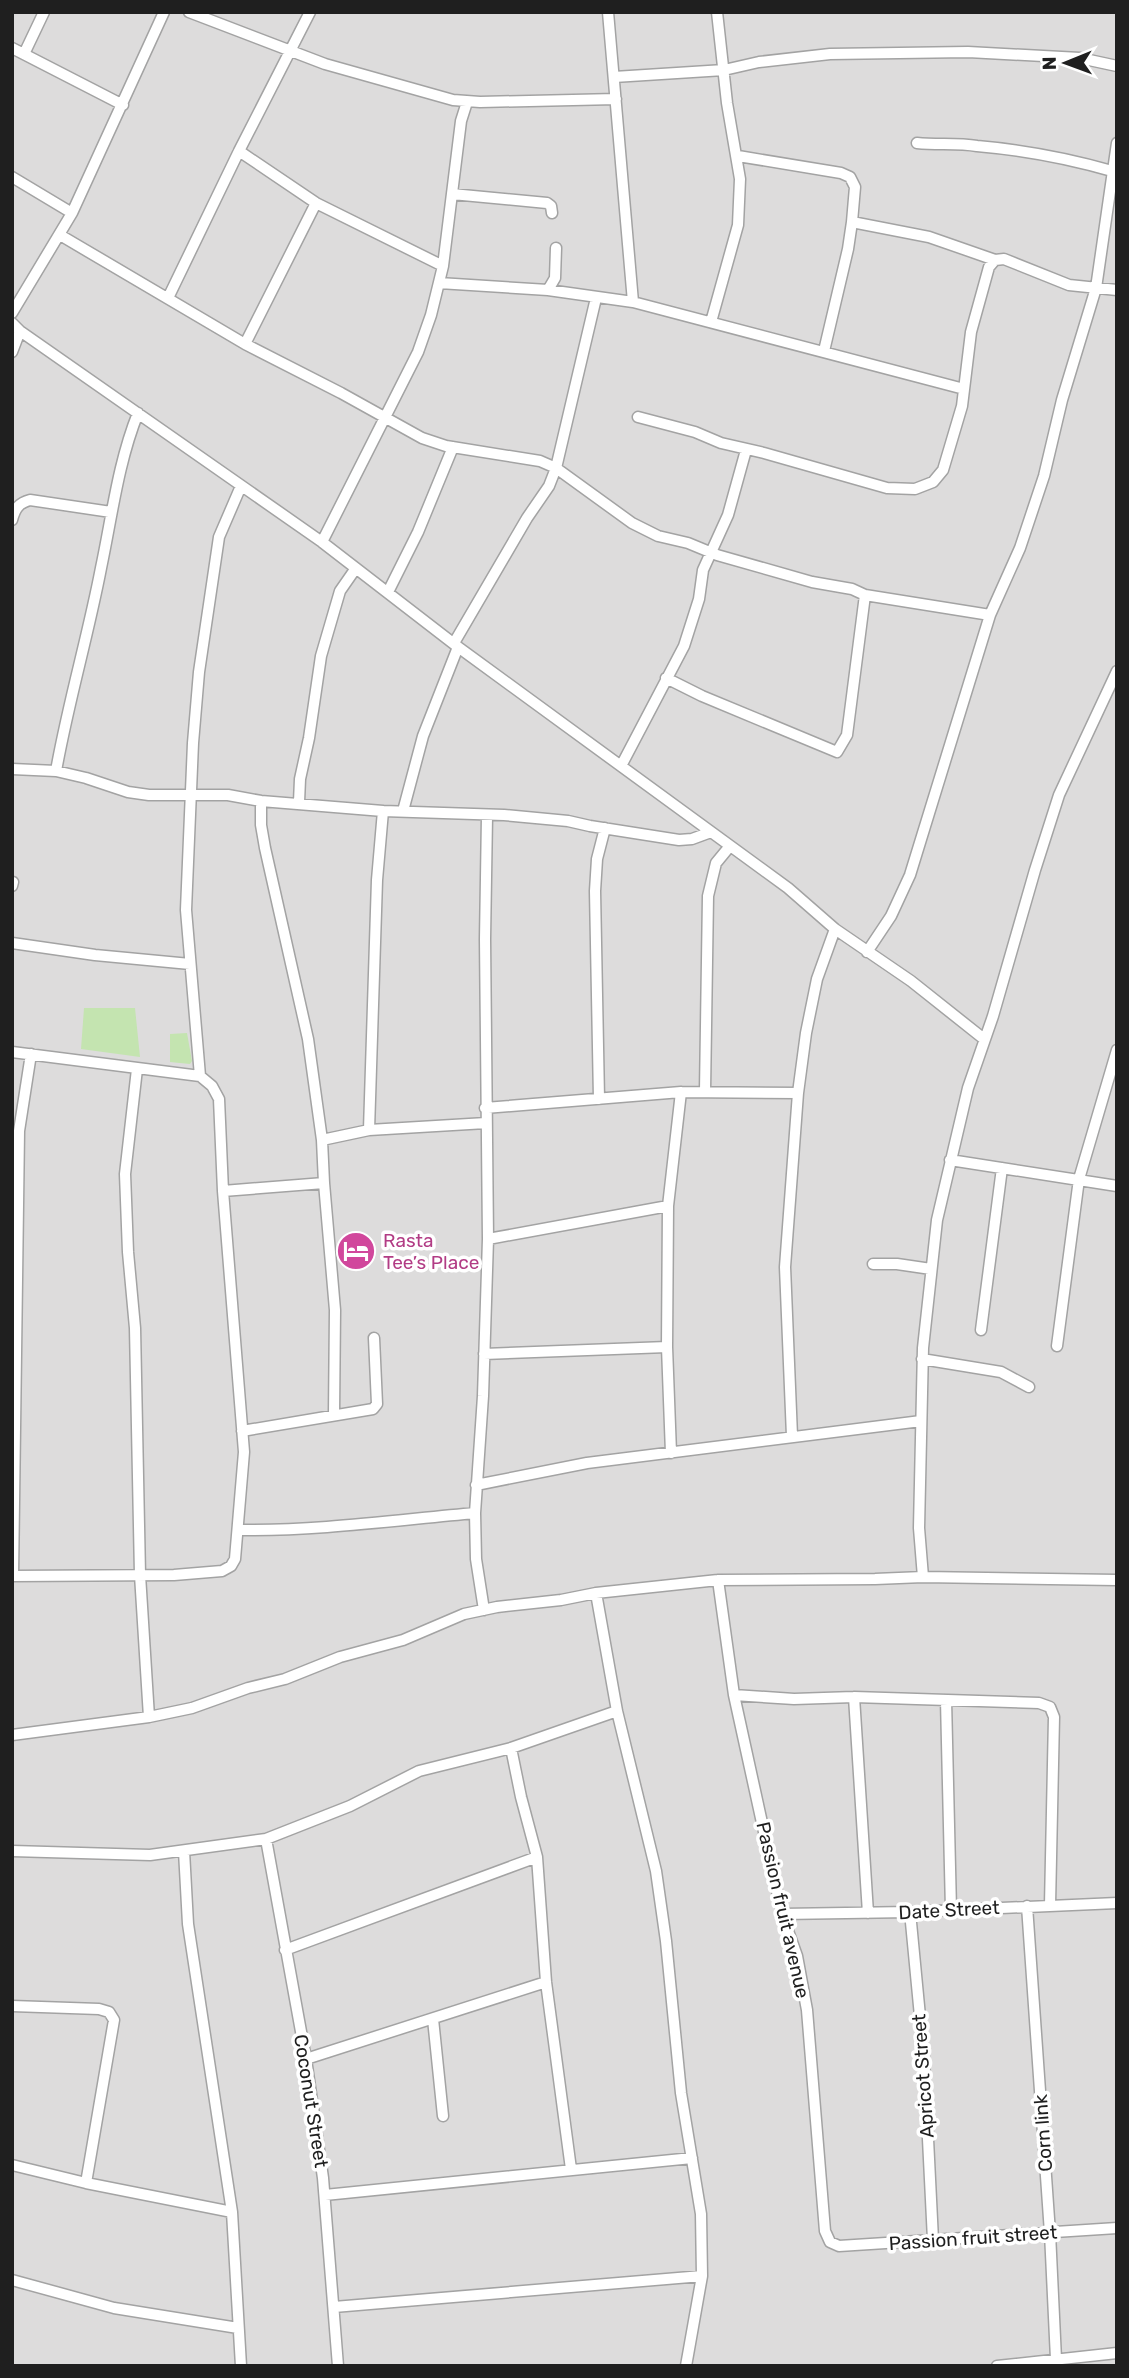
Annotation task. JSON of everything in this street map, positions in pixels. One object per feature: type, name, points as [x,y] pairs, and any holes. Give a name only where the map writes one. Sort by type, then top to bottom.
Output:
[{"type":"street","points":[[24,54],[44,12]]},
{"type":"street","points":[[12,313],[72,213],[164,12]]},
{"type":"street","points":[[189,12],[325,64],[397,86],[467,102],[616,99]]},
{"type":"street","points":[[168,298],[310,12]]},
{"type":"street","points":[[608,12],[633,302]]},
{"type":"street","points":[[711,322],[738,225],[740,179],[717,12]]},
{"type":"street","points":[[12,48],[122,105]]},
{"type":"street","points":[[614,77],[724,70],[759,62],[830,54],[930,52],[1080,58],[1117,66]]},
{"type":"street","points":[[322,542],[418,352],[443,266],[461,121],[467,102]]},
{"type":"street","points":[[917,143],[974,145],[1024,152],[1070,159],[1112,171]]},
{"type":"street","points":[[867,951],[891,916],[910,875],[990,615],[1020,548],[1044,476],[1062,400],[1096,288],[1117,143]]},
{"type":"street","points":[[239,151],[316,203],[443,266]]},
{"type":"street","points":[[738,156],[841,173],[850,177],[855,187],[848,249],[824,351]]},
{"type":"street","points":[[12,177],[72,213]]},
{"type":"street","points":[[452,194],[547,203],[551,206],[552,213]]},
{"type":"street","points":[[245,344],[316,203]]},
{"type":"street","points":[[852,222],[929,237],[995,260],[1004,259],[1069,285],[1117,290]]},
{"type":"street","points":[[60,235],[245,344],[422,438],[453,447],[540,461],[556,468],[632,523],[659,536],[812,582],[852,589],[865,595],[990,615]]},
{"type":"street","points":[[548,289],[555,278],[556,248]]},
{"type":"street","points":[[638,417],[695,432],[746,450],[887,488],[915,489],[933,482],[943,470],[962,406],[971,332],[989,267],[995,260]]},
{"type":"street","points":[[439,283],[548,289],[633,302],[964,388]]},
{"type":"street","points":[[403,811],[423,736],[456,645],[527,518],[549,486],[556,468],[596,298]]},
{"type":"street","points":[[12,352],[16,327],[322,542],[456,645],[788,888],[835,929],[911,981],[984,1039]]},
{"type":"street","points":[[56,771],[128,438],[138,413]]},
{"type":"street","points":[[388,592],[418,532],[453,447]]},
{"type":"street","points":[[621,766],[684,646],[699,598],[703,570],[728,515],[746,450]]},
{"type":"street","points":[[200,1076],[186,910],[199,672],[219,537],[241,486]]},
{"type":"street","points":[[12,520],[21,503],[30,500],[111,513]]},
{"type":"street","points":[[299,802],[300,779],[321,656],[340,591],[356,568]]},
{"type":"street","points":[[666,678],[702,696],[837,752],[847,735],[865,595]]},
{"type":"street","points":[[923,1577],[919,1528],[922,1359],[936,1220],[968,1088],[993,1016],[1031,881],[1059,795],[1117,671]]},
{"type":"street","points":[[12,769],[56,771],[128,792],[228,795],[261,801],[299,802],[383,811],[568,821],[686,840],[711,832]]},
{"type":"street","points":[[261,801],[262,836],[308,1039],[322,1140],[335,1310],[334,1414]]},
{"type":"street","points":[[369,1130],[377,880],[383,811]]},
{"type":"street","points":[[484,1610],[476,1559],[475,1513],[483,1396],[488,1239],[485,1108],[487,816]]},
{"type":"street","points":[[599,1099],[596,891],[597,859],[605,828]]},
{"type":"street","points":[[705,1091],[708,896],[716,863],[730,846]]},
{"type":"street","points":[[792,1437],[785,1267],[798,1093],[817,979],[835,929]]},
{"type":"street","points":[[12,943],[95,955],[190,964]]},
{"type":"street","points":[[12,1052],[31,1054],[137,1069],[200,1076],[212,1086],[219,1099],[223,1191],[244,1452],[235,1559],[231,1566],[222,1571],[174,1575],[13,1576],[19,1131],[31,1054]]},
{"type":"street","points":[[1057,1346],[1079,1179],[1116,1057]]},
{"type":"street","points":[[137,1069],[125,1174],[135,1328],[139,1575],[149,1717]]},
{"type":"street","points":[[485,1108],[681,1092],[798,1093]]},
{"type":"street","points":[[671,1452],[667,1347],[668,1206],[681,1092]]},
{"type":"street","points":[[322,1140],[369,1130],[486,1123]]},
{"type":"street","points":[[950,1160],[1117,1186]]},
{"type":"street","points":[[981,1330],[1002,1168]]},
{"type":"street","points":[[223,1191],[324,1183]]},
{"type":"street","points":[[488,1239],[668,1206]]},
{"type":"street","points":[[873,1264],[931,1269]]},
{"type":"street","points":[[242,1432],[373,1409],[377,1404],[374,1338]]},
{"type":"street","points":[[484,1354],[667,1347]]},
{"type":"street","points":[[922,1359],[1001,1372],[1029,1387]]},
{"type":"street","points":[[476,1485],[587,1463],[920,1421]]},
{"type":"street","points":[[238,1531],[359,1525],[475,1513]]},
{"type":"street","points":[[12,1735],[149,1717],[192,1708],[248,1688],[285,1679],[340,1657],[403,1640],[464,1614],[561,1601],[596,1593],[718,1580],[923,1577],[1117,1580]]},
{"type":"street","name":"Passion fruit avenue","points":[[718,1580],[734,1695],[782,1914],[797,1956],[807,2010],[825,2231],[830,2242]]},
{"type":"street","points":[[596,1593],[617,1711],[656,1871],[666,1941],[681,2093],[701,2214],[702,2276],[686,2366]]},
{"type":"street","points":[[734,1695],[794,1699],[854,1697],[1039,1703],[1050,1707],[1054,1717],[1050,1905]]},
{"type":"street","points":[[854,1697],[868,1913]]},
{"type":"street","points":[[946,1700],[951,1910]]},
{"type":"street","points":[[12,1851],[150,1855],[266,1839],[350,1806],[419,1770],[511,1748],[617,1711]]},
{"type":"street","points":[[511,1748],[537,1857],[547,1982],[571,2169]]},
{"type":"street","name":"Coconut Street","points":[[266,1839],[306,2059],[325,2195],[338,2366]]},
{"type":"street","points":[[184,1851],[188,1924],[232,2212],[240,2366]]},
{"type":"street","points":[[285,1950],[537,1857]]},
{"type":"street","name":"Date Street","points":[[782,1914],[911,1912],[1117,1903]]},
{"type":"street","name":"Corn link","points":[[1027,1906],[1056,2359]]},
{"type":"street","name":"Apricot Street","points":[[911,1912],[924,2058],[933,2240]]},
{"type":"street","points":[[306,2059],[547,1982]]},
{"type":"street","points":[[12,2006],[99,2009],[109,2012],[114,2020],[86,2183]]},
{"type":"street","points":[[433,2019],[443,2116]]},
{"type":"street","points":[[325,2195],[692,2158]]},
{"type":"street","points":[[12,2165],[86,2183],[232,2212]]},
{"type":"street","name":"Passion fruit street","points":[[830,2242],[839,2246],[1117,2228]]},
{"type":"street","points":[[334,2307],[702,2276]]},
{"type":"street","points":[[12,2280],[114,2308],[238,2328]]},
{"type":"street","points":[[997,2366],[1117,2353]]},
{"type":"shaded area","points":[[12,12],[1117,12],[1117,2366],[12,2366]]},
{"type":"green space","points":[[84,1008],[135,1008],[140,1057],[81,1049]]},
{"type":"green space","points":[[187,1033],[192,1061],[190,1064],[170,1062],[170,1034]]},
{"type":"place","name":"Rasta Tee’s Place","points":[[356,1251]]}]
